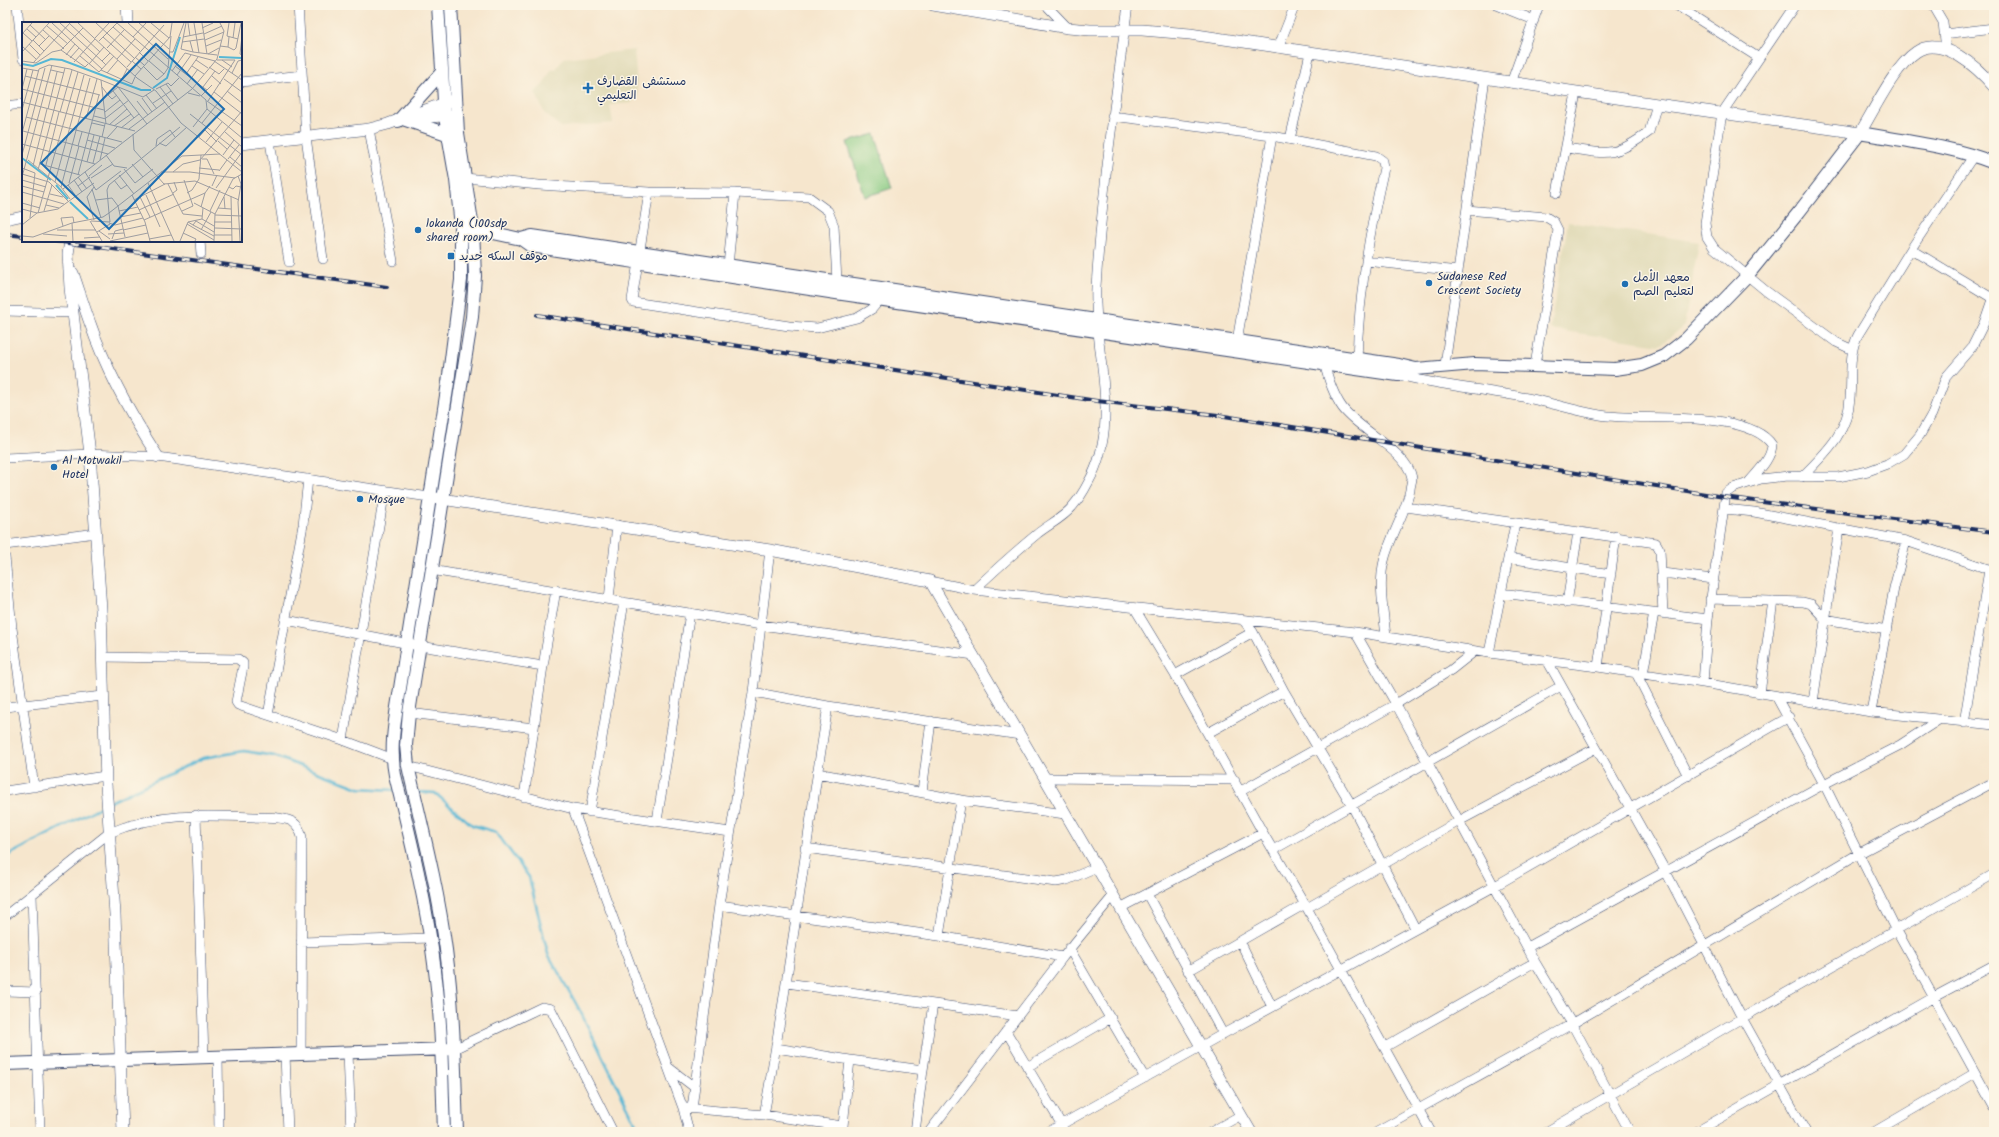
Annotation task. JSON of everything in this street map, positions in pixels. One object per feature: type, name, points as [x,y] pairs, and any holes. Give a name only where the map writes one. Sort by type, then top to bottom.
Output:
[{"type":"main road","points":[[438,5],[443,103],[447,134],[467,227],[475,276],[469,333],[409,713],[406,745],[412,785],[438,893],[445,942],[451,990],[457,1132]]},
{"type":"main road","points":[[444,1132],[441,1049],[431,938],[424,894],[395,775],[393,759],[394,728],[456,330],[467,227],[465,178],[457,115],[451,5]]},
{"type":"main road","points":[[442,72],[402,119],[447,134]]},
{"type":"main road","points":[[639,257],[882,300],[1098,332],[1237,350],[1323,359],[1357,364],[1398,374],[1416,369],[1445,365],[1475,364],[1615,369],[1642,365],[1664,356],[1686,339],[1747,276],[1860,133],[1974,155],[1994,163]]},
{"type":"main road","points":[[467,227],[521,240],[531,246],[728,266],[887,288],[1237,341],[1323,359]]},
{"type":"main road","points":[[456,330],[469,333]]},
{"type":"main road","points":[[1357,364],[1399,364],[1416,369]]},
{"type":"main road","points":[[5,1064],[120,1062],[285,1054],[454,1049]]},
{"type":"street","points":[[17,5],[22,50]]},
{"type":"street","points":[[127,5],[128,22]]},
{"type":"street","points":[[298,5],[306,137],[323,259]]},
{"type":"street","points":[[932,5],[1068,28],[1175,32],[1576,93],[1860,133],[1901,66],[1917,51],[1930,47],[1946,50],[1962,57],[1985,76],[1994,87]]},
{"type":"street","points":[[1046,5],[1068,28]]},
{"type":"street","points":[[974,590],[1041,530],[1073,507],[1089,482],[1098,462],[1104,436],[1106,402],[1096,319],[1096,286],[1112,116],[1128,5]]},
{"type":"street","points":[[1278,48],[1295,5]]},
{"type":"street","points":[[1498,5],[1534,20]]},
{"type":"street","points":[[1511,83],[1539,5]]},
{"type":"street","points":[[1676,5],[1759,58]]},
{"type":"street","points":[[1794,5],[1722,113],[1705,223],[1707,237],[1714,248],[1747,276],[1836,342],[1853,350]]},
{"type":"street","points":[[1934,5],[1943,22],[1946,50]]},
{"type":"street","points":[[1944,34],[1994,28]]},
{"type":"street","points":[[1290,139],[1310,53]]},
{"type":"street","points":[[242,82],[302,75]]},
{"type":"street","points":[[1445,365],[1485,78]]},
{"type":"street","points":[[1557,193],[1576,93]]},
{"type":"street","points":[[242,144],[369,129],[402,119],[443,103],[456,100]]},
{"type":"street","points":[[5,106],[22,104]]},
{"type":"street","points":[[1566,148],[1605,154],[1624,149],[1650,132],[1657,104]]},
{"type":"street","points":[[402,119],[457,115]]},
{"type":"street","points":[[1112,116],[1272,136],[1376,156],[1383,161],[1384,168],[1366,261],[1357,364]]},
{"type":"street","points":[[369,129],[392,261]]},
{"type":"street","points":[[1237,341],[1272,136]]},
{"type":"street","points":[[270,141],[289,262]]},
{"type":"street","points":[[1802,477],[1829,449],[1840,435],[1847,418],[1853,350],[1858,335],[1911,249],[1974,155]]},
{"type":"street","points":[[465,178],[539,185],[648,192],[735,193],[810,197],[828,211],[834,226],[836,281]]},
{"type":"street","points":[[648,192],[632,300],[638,303],[789,326],[817,328],[857,318],[872,309],[882,300],[887,288]]},
{"type":"street","points":[[728,266],[735,193]]},
{"type":"street","points":[[1467,210],[1546,217],[1554,222],[1558,230],[1535,365]]},
{"type":"street","points":[[5,220],[22,216]]},
{"type":"street","points":[[70,242],[68,254],[73,313],[90,454],[96,533],[103,657],[108,827],[115,914],[123,1132]]},
{"type":"street","points":[[200,242],[201,254]]},
{"type":"street","points":[[1703,683],[1710,600],[1725,509],[1726,493],[1733,488],[1761,479],[1838,477],[1868,471],[1887,464],[1904,454],[1920,435],[1932,414],[1946,377],[1972,347],[1984,323],[1993,296],[1911,249]]},
{"type":"street","points":[[1366,261],[1458,271]]},
{"type":"street","points":[[70,266],[90,324],[104,356],[127,404],[158,457]]},
{"type":"street","points":[[5,311],[73,313]]},
{"type":"street","points":[[1323,359],[1334,392],[1342,408],[1355,422],[1381,441],[1406,464],[1412,478],[1406,506],[1384,562],[1382,596],[1386,637]]},
{"type":"street","points":[[1398,374],[1437,384],[1526,398],[1574,411],[1599,415],[1623,418],[1678,417],[1740,426],[1764,435],[1772,445],[1771,453],[1748,484]]},
{"type":"street","points":[[5,458],[90,454],[158,457],[617,525],[770,550],[974,590],[1135,609],[1355,632],[1475,650],[1489,654],[1598,667],[1703,683],[1871,712],[1994,725]]},
{"type":"street","points":[[268,715],[303,525],[308,479]]},
{"type":"street","points":[[343,740],[385,490]]},
{"type":"street","points":[[1406,506],[1515,524],[1616,536],[1651,542],[1658,545],[1662,573],[1658,614],[1639,674],[1688,776]]},
{"type":"street","points":[[1725,509],[1754,512],[1906,541],[1991,571],[1964,723]]},
{"type":"street","points":[[1489,654],[1515,524]]},
{"type":"street","points":[[609,599],[617,525]]},
{"type":"street","points":[[1813,702],[1839,528]]},
{"type":"street","points":[[1567,603],[1578,532]]},
{"type":"street","points":[[5,545],[96,533]]},
{"type":"street","points":[[1598,667],[1616,536]]},
{"type":"street","points":[[1871,712],[1906,541]]},
{"type":"street","points":[[687,1108],[694,1087],[719,905],[753,692],[770,550]]},
{"type":"street","points":[[5,557],[9,629],[34,787]]},
{"type":"street","points":[[1508,558],[1611,574]]},
{"type":"street","points":[[431,570],[761,625],[974,655]]},
{"type":"street","points":[[1662,573],[1713,579]]},
{"type":"street","points":[[930,581],[1202,1046],[1250,1132]]},
{"type":"street","points":[[524,797],[543,666],[556,590]]},
{"type":"street","points":[[1501,593],[1567,603],[1708,619]]},
{"type":"street","points":[[1710,600],[1773,601],[1811,604],[1825,619],[1887,630]]},
{"type":"street","points":[[1760,693],[1773,601]]},
{"type":"street","points":[[590,812],[624,602]]},
{"type":"street","points":[[1135,609],[1175,675],[1241,791],[1263,833],[1342,970],[1431,1132]]},
{"type":"street","points":[[657,821],[690,613]]},
{"type":"street","points":[[286,620],[360,636],[543,666]]},
{"type":"street","points":[[1243,620],[1253,632],[1284,691],[1351,804],[1381,865],[1415,928]]},
{"type":"street","points":[[1175,675],[1253,632]]},
{"type":"street","points":[[1355,632],[1396,704],[1535,962],[1572,1024],[1630,1132]]},
{"type":"street","points":[[1241,791],[1396,704],[1451,670],[1475,650]]},
{"type":"street","points":[[103,657],[238,659],[243,663],[243,667],[237,704],[343,740],[393,759]]},
{"type":"street","points":[[1548,662],[1666,872],[1742,1018],[1806,1132]]},
{"type":"street","points":[[1273,850],[1351,804],[1427,763],[1561,686]]},
{"type":"street","points":[[1208,733],[1284,691]]},
{"type":"street","points":[[753,692],[828,706],[1020,735]]},
{"type":"street","points":[[5,707],[103,696]]},
{"type":"street","points":[[1776,696],[1789,717],[1824,784],[1896,929],[1994,1107]]},
{"type":"street","points":[[764,1115],[787,983],[805,848],[828,706]]},
{"type":"street","points":[[409,713],[534,728]]},
{"type":"street","points":[[1048,1132],[1064,1128],[1145,1078],[1272,1007],[1342,970],[1415,928],[1495,886],[1789,717]]},
{"type":"street","points":[[1528,947],[1824,784],[1900,745],[1940,719]]},
{"type":"street","points":[[922,792],[931,721]]},
{"type":"street","points":[[1188,971],[1459,821],[1596,748]]},
{"type":"street","points":[[408,766],[573,809],[730,832]]},
{"type":"street","points":[[817,774],[961,800],[1065,814]]},
{"type":"street","points":[[1045,778],[1234,780]]},
{"type":"street","points":[[5,791],[106,780]]},
{"type":"street","points":[[1377,1132],[1572,1024],[1704,944],[1858,854],[1994,782]]},
{"type":"street","points":[[940,936],[961,800]]},
{"type":"street","points":[[573,809],[668,1067],[687,1108],[689,1132]]},
{"type":"street","points":[[196,815],[204,1058]]},
{"type":"street","points":[[5,916],[32,895],[108,827],[170,816],[196,815],[286,819],[299,828],[302,837],[300,1054]]},
{"type":"street","points":[[1120,908],[1263,833]]},
{"type":"street","points":[[805,848],[1056,882],[1067,880],[1097,867]]},
{"type":"street","points":[[1546,1132],[1896,929],[1994,874]]},
{"type":"street","points":[[1147,894],[1223,1034]]},
{"type":"street","points":[[32,895],[40,1132]]},
{"type":"street","points":[[929,1132],[1070,948],[1113,896]]},
{"type":"street","points":[[719,905],[796,914],[1063,957]]},
{"type":"street","points":[[301,942],[431,938]]},
{"type":"street","points":[[1240,941],[1272,1007]]},
{"type":"street","points":[[1070,948],[1145,1078]]},
{"type":"street","points":[[1385,1047],[1535,962]]},
{"type":"street","points":[[1696,1132],[1934,997],[1994,965]]},
{"type":"street","points":[[787,983],[1018,1016]]},
{"type":"street","points":[[5,990],[36,992]]},
{"type":"street","points":[[915,1132],[922,1070],[934,1004]]},
{"type":"street","points":[[454,1049],[542,1007],[551,1009],[610,1131]]},
{"type":"street","points":[[1027,1067],[1111,1018]]},
{"type":"street","points":[[1006,1031],[1064,1128]]},
{"type":"street","points":[[776,1048],[922,1070]]},
{"type":"street","points":[[348,1052],[351,1132]]},
{"type":"street","points":[[285,1054],[288,1132]]},
{"type":"street","points":[[218,1057],[219,1132]]},
{"type":"street","points":[[687,1108],[764,1115],[843,1129],[850,1060]]},
{"type":"street","points":[[668,1067],[694,1087]]},
{"type":"street","points":[[1874,1132],[1975,1074]]},
{"type":"street","points":[[1211,1132],[1241,1115]]},
{"type":"shaded area","name":"مستشفى القضارف التعليمي","points":[[634,50],[638,96],[631,103],[610,105],[613,123],[561,127],[545,114],[535,92],[543,85],[551,70],[556,69],[564,58]]},
{"type":"shaded area","name":"معهد الأمل لتعليم الصم","points":[[1568,222],[1699,242],[1684,326],[1660,345],[1550,329]]},
{"type":"green space","points":[[875,134],[892,188],[865,197],[847,142]]},
{"type":"waterway","points":[[110,802],[203,758],[244,751],[274,756],[359,788],[394,790]]},
{"type":"waterway","points":[[417,792],[435,793],[472,825],[496,832],[529,877],[548,954],[579,1009],[640,1132]]},
{"type":"waterway","points":[[5,857],[104,805]]},
{"type":"railway","points":[[5,234],[22,236]]},
{"type":"railway","points":[[62,242],[387,287]]},
{"type":"railway","points":[[537,315],[1097,401],[1218,415],[1724,497],[1994,532]]},
{"type":"place","name":"مستشفى القضارف التعليمي","points":[[588,88]]},
{"type":"place","name":"lokanda (100sdp shared room)","points":[[418,230]]},
{"type":"place","name":"موقف السكه حديد","points":[[451,256]]},
{"type":"place","name":"Sudanese Red Crescent Society","points":[[1429,283]]},
{"type":"place","name":"معهد الأمل لتعليم الصم","points":[[1625,284]]},
{"type":"place","name":"Al Motwakil Hotel","points":[[54,467]]},
{"type":"place","name":"Mosque","points":[[360,499]]}]
